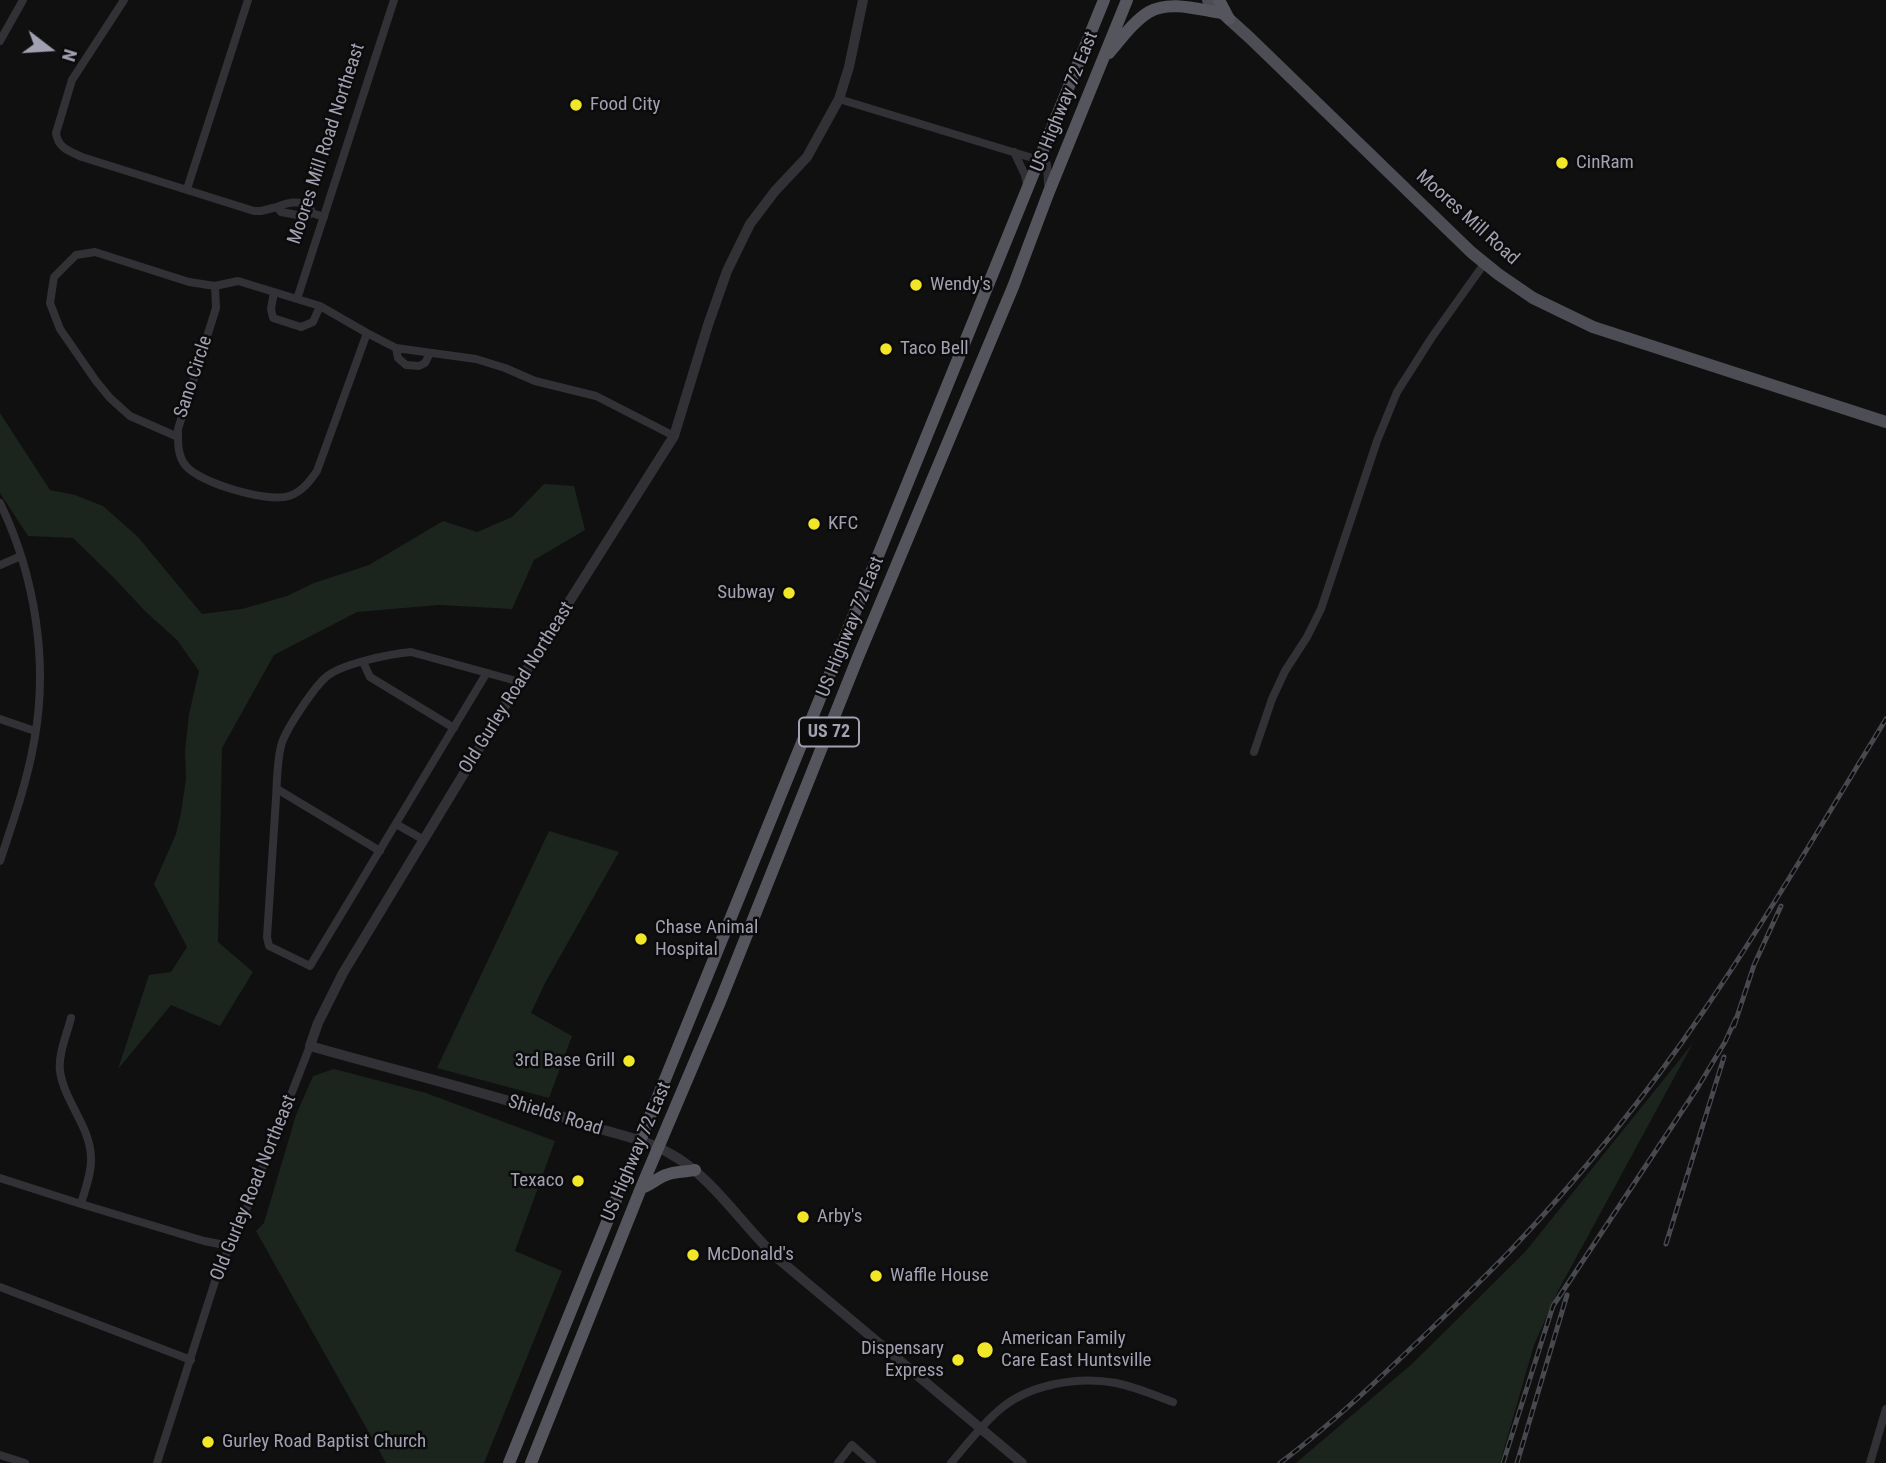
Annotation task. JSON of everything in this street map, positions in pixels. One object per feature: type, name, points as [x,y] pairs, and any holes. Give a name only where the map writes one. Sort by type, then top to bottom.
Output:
[{"type":"highway","name":"US Highway 72 East","points":[[509,1463],[1104,0]]},
{"type":"highway","name":"US Highway 72 East","points":[[531,1463],[858,657],[1013,287],[1127,0]]},
{"type":"highway","points":[[1219,0],[1226,16]]},
{"type":"highway","points":[[1104,58],[1151,11],[1181,7],[1226,16]]},
{"type":"highway","points":[[641,1188],[652,1185],[658,1178],[671,1173],[695,1170]]},
{"type":"main road","points":[[1208,0],[1226,16]]},
{"type":"main road","name":"Moores Mill Road","points":[[1226,16],[1443,226],[1485,264],[1533,298],[1593,327],[1886,422]]},
{"type":"street","points":[[0,41],[23,0]]},
{"type":"street","points":[[124,0],[72,80],[56,133],[61,147],[254,211],[297,202],[310,207],[312,213],[324,217]]},
{"type":"street","points":[[187,189],[248,0]]},
{"type":"street","name":"Moores Mill Road Northeast","points":[[297,299],[394,0]]},
{"type":"street","name":"Old Gurley Road Northeast","points":[[157,1463],[218,1272],[275,1138],[318,1023],[343,974],[424,840],[674,436],[727,271],[750,224],[775,191],[807,157],[839,99],[849,67],[863,0]]},
{"type":"street","points":[[839,99],[1039,160],[1047,164],[1048,194]]},
{"type":"street","points":[[1014,152],[1025,175],[1028,189]]},
{"type":"street","points":[[178,437],[130,416],[110,398],[60,329],[50,303],[54,277],[76,255],[95,252],[189,282],[215,286],[238,281],[320,306],[396,348],[476,359],[535,381],[596,396],[674,436]]},
{"type":"street","points":[[1254,752],[1272,699],[1285,671],[1321,609],[1377,441],[1397,392],[1438,328],[1485,264]]},
{"type":"street","name":"Sano Circle","points":[[215,286],[216,308],[178,429],[178,449],[185,466],[214,483],[271,497],[289,496],[307,485],[317,471],[367,333]]},
{"type":"street","points":[[274,292],[271,309],[273,318],[301,327],[313,322],[320,306]]},
{"type":"street","points":[[396,348],[398,358],[405,365],[419,366],[425,363],[430,353]]},
{"type":"street","points":[[0,503],[25,569],[35,615],[40,661],[36,731],[21,794],[1,857]]},
{"type":"street","points":[[0,565],[21,556]]},
{"type":"street","points":[[486,674],[310,966],[269,946],[267,937],[282,741],[326,676],[345,667],[393,653],[411,652],[520,682]]},
{"type":"street","points":[[363,662],[370,677],[454,728]]},
{"type":"street","points":[[0,719],[36,731]]},
{"type":"street","points":[[277,789],[380,851]]},
{"type":"street","points":[[396,824],[424,840]]},
{"type":"street","points":[[71,1018],[60,1068],[72,1106],[90,1145],[92,1159],[80,1204]]},
{"type":"street","name":"Shields Road","points":[[310,1046],[570,1119],[659,1148],[695,1170],[776,1257],[1022,1463]]},
{"type":"street","points":[[0,1178],[204,1241],[230,1246]]},
{"type":"street","points":[[0,1287],[191,1360]]},
{"type":"street","points":[[951,1463],[1000,1409],[1034,1390],[1071,1381],[1115,1383],[1173,1402]]},
{"type":"street","points":[[1870,1463],[1886,1409]]},
{"type":"street","points":[[838,1463],[852,1445],[872,1463]]},
{"type":"street","points":[[0,1455],[25,1463]]},
{"type":"shaded area","points":[[0,413],[50,490],[75,495],[103,506],[138,537],[202,614],[242,609],[287,596],[314,583],[369,565],[443,521],[477,532],[512,517],[544,484],[574,486],[585,530],[534,560],[512,609],[439,605],[357,612],[274,655],[222,748],[218,942],[253,972],[220,1026],[171,1005],[118,1069],[149,975],[171,972],[187,947],[154,884],[176,834],[181,813],[186,779],[185,751],[189,714],[199,671],[177,640],[73,538],[28,536],[0,493]]},
{"type":"shaded area","points":[[549,831],[619,852],[545,983],[531,1013],[572,1036],[549,1098],[437,1068]]},
{"type":"shaded area","points":[[1693,1043],[1558,1291],[1534,1345],[1500,1463],[1296,1463],[1413,1363],[1525,1252]]},
{"type":"shaded area","points":[[334,1069],[426,1093],[555,1141],[515,1251],[562,1271],[484,1463],[386,1463],[256,1231],[264,1223],[296,1115],[313,1076]]},
{"type":"railway","points":[[1280,1463],[1318,1433],[1409,1350],[1510,1251],[1587,1165],[1659,1074],[1727,976],[1886,719]]},
{"type":"railway","points":[[1734,1026],[1754,965],[1781,906]]},
{"type":"railway","points":[[1503,1463],[1553,1306],[1698,1087],[1736,1018]]},
{"type":"railway","points":[[1666,1244],[1724,1057]]},
{"type":"railway","points":[[1517,1463],[1567,1295]]},
{"type":"place","name":"Food City","points":[[576,105]]},
{"type":"place","name":"CinRam","points":[[1562,163]]},
{"type":"place","name":"Wendy's","points":[[916,285]]},
{"type":"place","name":"Taco Bell","points":[[886,349]]},
{"type":"place","name":"KFC","points":[[814,524]]},
{"type":"place","name":"Subway","points":[[789,593]]},
{"type":"place","name":"Chase Animal Hospital","points":[[641,939]]},
{"type":"place","name":"3rd Base Grill","points":[[629,1061]]},
{"type":"place","name":"Texaco","points":[[578,1181]]},
{"type":"place","name":"Arby's","points":[[803,1217]]},
{"type":"place","name":"McDonald's","points":[[693,1255]]},
{"type":"place","name":"Waffle House","points":[[876,1276]]},
{"type":"place","name":"American Family Care East Huntsville","points":[[985,1350]]},
{"type":"place","name":"Dispensary Express","points":[[958,1360]]},
{"type":"place","name":"Gurley Road Baptist Church","points":[[208,1442]]}]
